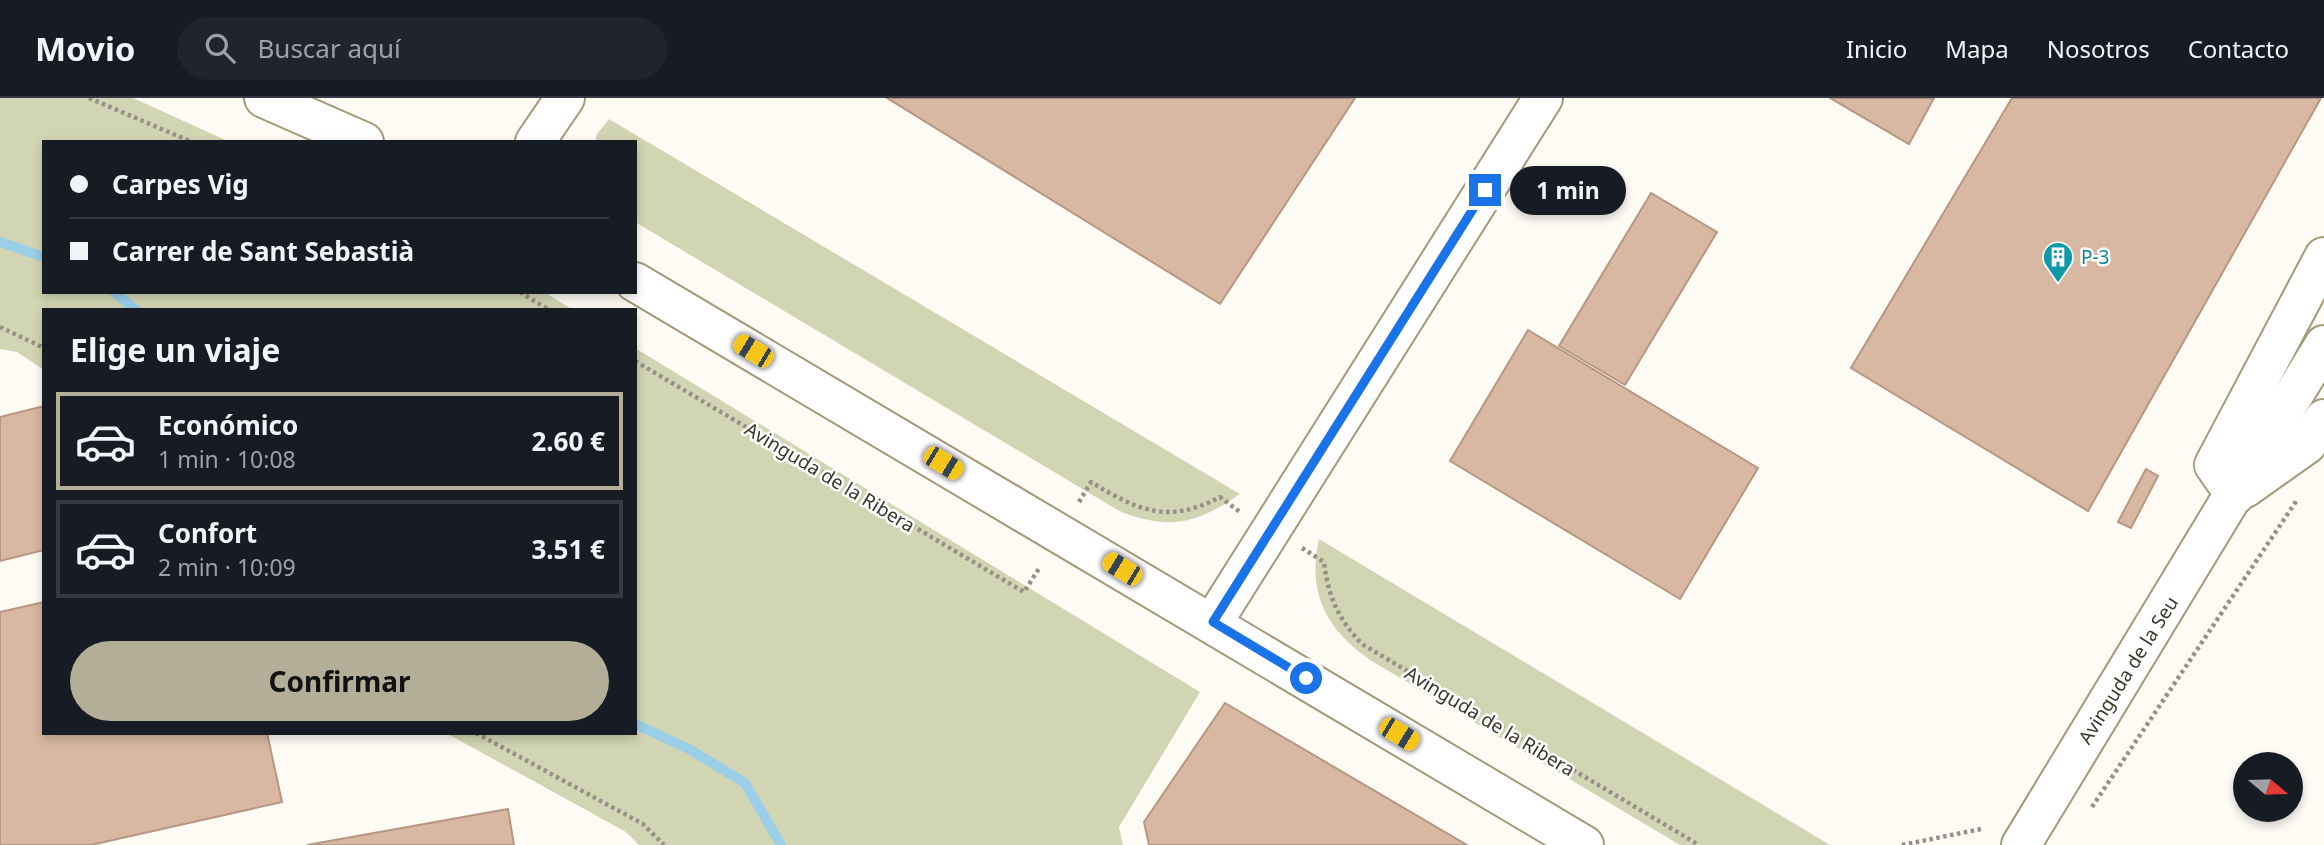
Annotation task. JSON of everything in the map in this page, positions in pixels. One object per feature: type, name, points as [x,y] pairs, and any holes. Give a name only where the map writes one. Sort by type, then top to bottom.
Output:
[{"type":"street","points":[[536,140],[565,98]]},
{"type":"street","points":[[1213,622],[1543,98]]},
{"type":"street","points":[[287,102],[360,140]]},
{"type":"street","points":[[2235,495],[2214,465],[2324,257]]},
{"type":"street","points":[[637,283],[1213,622],[1584,845]]},
{"type":"street","name":"Avinguda de la Seu","points":[[2021,845],[2324,345]]},
{"type":"street","name":"Avinguda de la Seu","points":[[2235,495],[2307,444],[2324,419]]},
{"type":"path","points":[[89,98],[187,140]]},
{"type":"path","points":[[523,294],[546,308]]},
{"type":"path","points":[[0,327],[42,347]]},
{"type":"path","name":"Avinguda de la Ribera","points":[[637,362],[1024,592]]},
{"type":"path","points":[[1091,482],[1130,506],[1152,511],[1180,512],[1202,507],[1220,497]]},
{"type":"path","points":[[2091,808],[2303,490]]},
{"type":"path","name":"Avinguda de la Ribera","points":[[1324,562],[1332,605],[1346,627],[1362,644],[1699,845]]},
{"type":"path","points":[[480,735],[643,824],[664,845]]},
{"type":"path","points":[[1902,845],[1981,829]]},
{"type":"green space","points":[[0,98],[133,98],[226,140],[42,140],[42,294],[547,294],[570,308],[42,308],[42,369],[17,352],[0,349]]},
{"type":"green space","points":[[609,119],[1240,494],[1210,512],[1183,521],[1154,521],[1121,512],[637,223],[637,140],[596,140]]},
{"type":"green space","points":[[637,349],[1200,692],[1119,827],[1123,845],[639,845],[626,832],[450,735],[637,735]]},
{"type":"green space","points":[[1319,539],[1830,845],[1680,845],[1370,660],[1342,636],[1331,623],[1324,608],[1316,577]]},
{"type":"building","points":[[887,98],[1355,98],[1220,304]]},
{"type":"building","points":[[1830,98],[1934,98],[1909,144]]},
{"type":"building","name":"P-3","points":[[2012,98],[2321,98],[2088,511],[1851,368]]},
{"type":"building","points":[[1651,193],[1717,232],[1625,385],[1559,346]]},
{"type":"building","points":[[1528,330],[1758,468],[1680,599],[1450,461]]},
{"type":"building","points":[[42,406],[42,550],[0,561],[0,417]]},
{"type":"building","points":[[2146,469],[2158,476],[2131,528],[2118,522]]},
{"type":"building","points":[[42,602],[42,735],[267,735],[282,802],[91,845],[0,845],[0,612]]},
{"type":"building","points":[[1225,703],[1467,845],[1149,845],[1144,822]]},
{"type":"building","points":[[508,809],[514,845],[307,845]]},
{"type":"waterway","points":[[0,242],[42,256]]},
{"type":"waterway","points":[[116,294],[134,308]]},
{"type":"waterway","points":[[637,725],[689,749],[745,783],[781,845]]},
{"type":"place","name":"P-3","points":[[2058,284]]},
{"type":"route","points":[[1306,678],[1213,622],[1485,190]]}]
